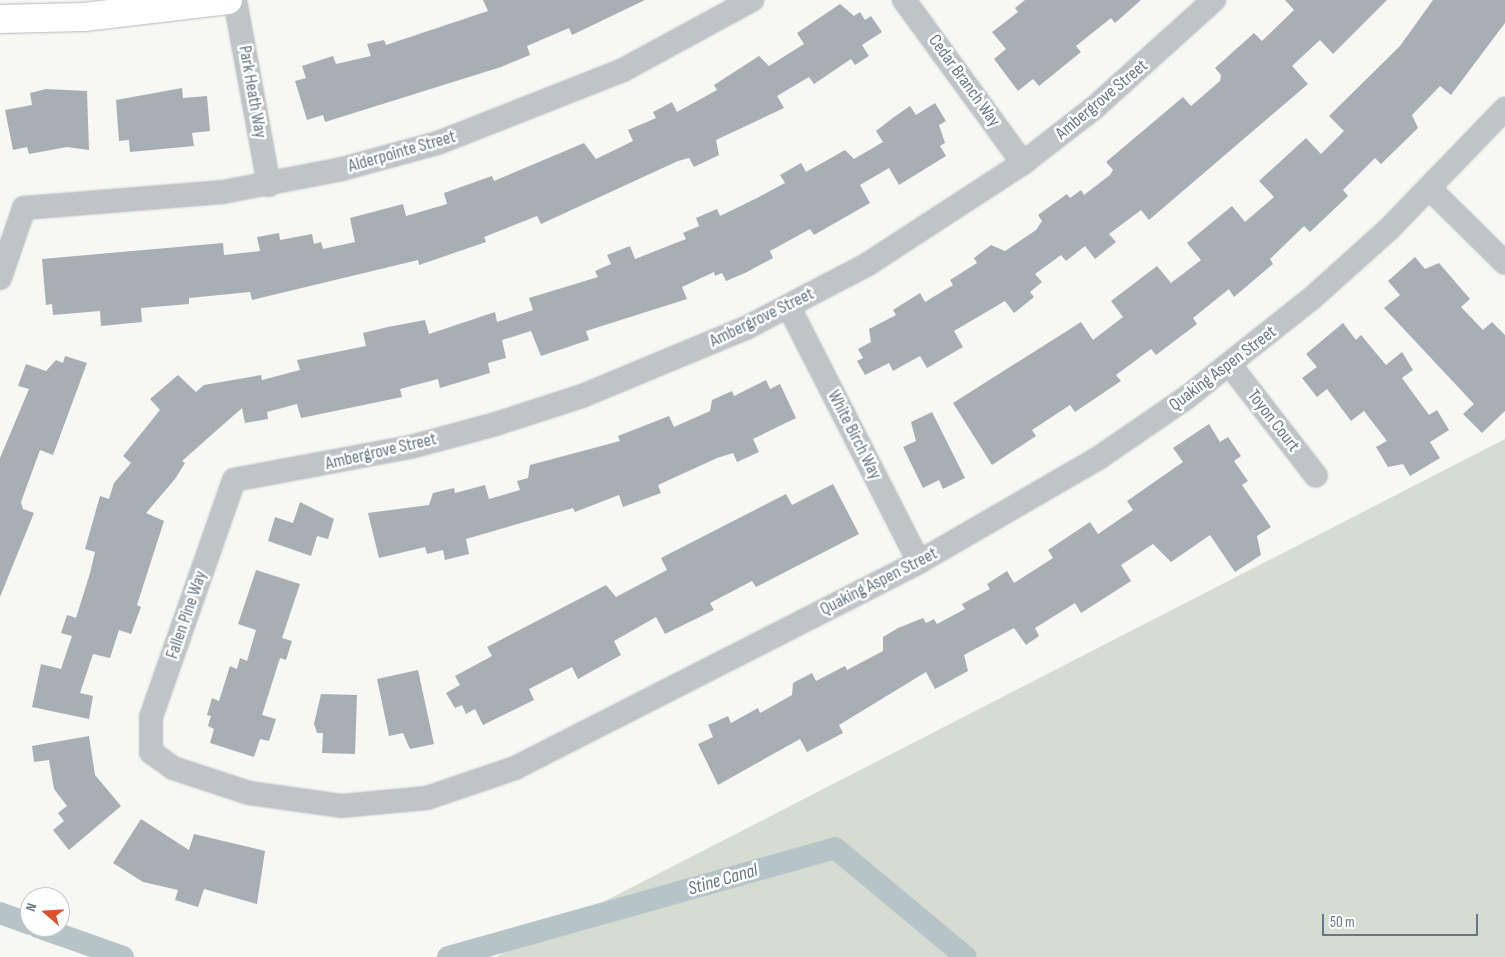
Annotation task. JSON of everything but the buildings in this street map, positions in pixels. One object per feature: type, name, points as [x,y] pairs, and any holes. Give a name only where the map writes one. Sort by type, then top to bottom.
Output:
[{"type":"street","points":[[0,19],[84,17],[228,0]]},
{"type":"street","name":"Park Heath Way","points":[[235,0],[269,185]]},
{"type":"street","name":"Alderpointe Street","points":[[0,278],[24,208],[173,199],[269,185],[438,143],[532,110],[623,70],[752,0]]},
{"type":"street","name":"Cedar Branch Way","points":[[904,0],[1023,163]]},
{"type":"street","name":"Ambergrove Street","points":[[234,480],[410,447],[496,424],[666,364],[789,307],[944,218],[1023,163],[1094,108],[1214,0]]},
{"type":"street","name":"Quaking Aspen Street","points":[[152,752],[172,768],[249,793],[295,803],[381,805],[427,798],[515,768],[919,562],[1100,457],[1230,365],[1312,299],[1430,189],[1505,109]]},
{"type":"street","points":[[1430,189],[1505,263]]},
{"type":"street","name":"White Birch Way","points":[[789,307],[919,562]]},
{"type":"street","name":"Toyon Court","points":[[1230,365],[1316,476]]},
{"type":"street","name":"Fallen Pine Way","points":[[152,752],[151,717],[234,480]]},
{"type":"shaded area","points":[[1505,439],[1505,957],[496,957]]},
{"type":"waterway","name":"Stine Canal","points":[[448,957],[835,848],[966,957]]},
{"type":"waterway","name":"Stine Canal","points":[[0,913],[20,920]]},
{"type":"waterway","name":"Stine Canal","points":[[66,937],[123,957]]}]
